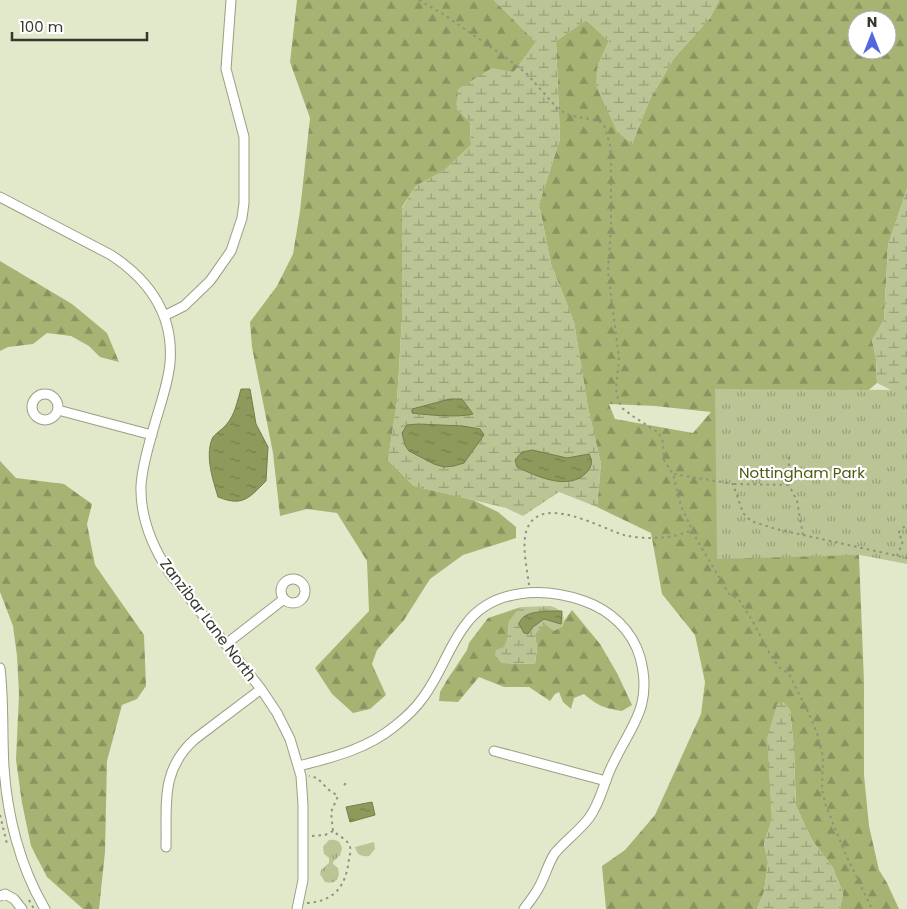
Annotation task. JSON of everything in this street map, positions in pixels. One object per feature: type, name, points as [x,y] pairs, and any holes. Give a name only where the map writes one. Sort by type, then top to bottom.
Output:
[{"type":"street","points":[[164,316],[184,306],[210,281],[231,252],[242,218],[244,203],[244,136],[226,69],[231,0]]},
{"type":"street","name":"Zanzibar Lane North","points":[[0,197],[125,264],[150,290],[164,316],[168,332],[170,363],[143,468],[141,486],[145,523],[159,556],[169,572],[260,689],[283,726],[299,766],[303,805],[304,873],[302,892],[297,909]]},
{"type":"street","points":[[58,410],[152,435]]},
{"type":"street","points":[[299,766],[352,751],[383,736],[422,699],[467,622],[488,604],[516,594],[530,592],[552,593],[590,603],[611,614],[628,633],[639,654],[644,672],[642,708],[638,719],[620,750],[598,804],[589,819],[554,854],[539,888],[524,909]]},
{"type":"street","points":[[226,644],[284,599]]},
{"type":"street","points":[[0,668],[4,701],[4,767],[7,798],[23,861],[45,909]]},
{"type":"street","points":[[166,847],[167,787],[177,759],[195,739],[260,689]]},
{"type":"street","points":[[494,751],[606,781]]},
{"type":"street","points":[[0,896],[5,894],[14,898],[22,909]]},
{"type":"path","points":[[419,0],[443,14],[508,59],[527,74],[557,108],[573,116],[595,120],[604,125],[610,145],[611,162],[611,227],[608,272],[619,358],[616,389],[618,399],[622,408],[659,433],[663,442],[664,460],[673,474],[681,506],[692,530],[729,594],[739,600],[771,656],[779,667],[789,674],[797,688],[818,736],[823,757],[822,790],[826,806],[846,855],[872,909]]},
{"type":"path","points":[[789,457],[789,485],[797,501],[803,535]]},
{"type":"path","points":[[673,474],[733,484],[789,485]]},
{"type":"path","points":[[733,484],[743,513],[747,518],[776,529],[907,558]]},
{"type":"path","points":[[530,592],[525,555],[526,534],[532,521],[543,514],[551,512],[563,513],[626,536],[665,538],[692,530]]},
{"type":"path","points":[[897,556],[903,541],[898,533],[907,524]]},
{"type":"path","points":[[904,527],[907,530]]},
{"type":"path","points":[[308,776],[317,778],[338,796],[331,812],[333,831],[348,842],[350,847],[345,880],[340,888],[318,902],[308,903]]},
{"type":"path","points":[[344,785],[347,782]]},
{"type":"path","points":[[312,836],[325,835],[333,831]]},
{"type":"green space","points":[[297,0],[494,0],[536,42],[514,72],[456,108],[470,122],[471,145],[445,170],[416,186],[402,207],[402,318],[397,402],[388,460],[414,486],[473,500],[498,512],[516,527],[516,538],[463,555],[430,579],[404,620],[377,650],[372,664],[386,695],[370,709],[353,713],[332,694],[315,668],[369,611],[367,561],[337,513],[307,509],[280,516],[273,453],[252,347],[250,322],[277,286],[293,254],[300,211],[310,118],[290,62]]},
{"type":"green space","points":[[494,0],[719,0],[710,18],[674,58],[650,99],[632,144],[617,132],[596,86],[597,67],[609,41],[586,20],[556,41],[560,139],[539,204],[551,264],[574,322],[588,407],[601,464],[597,507],[559,492],[523,516],[506,508],[414,486],[388,460],[397,402],[402,318],[402,208],[416,186],[445,170],[471,145],[470,122],[456,108],[458,89],[492,68],[514,72],[536,42]]},
{"type":"green space","points":[[719,0],[907,0],[907,189],[888,245],[884,320],[872,340],[876,359],[877,383],[853,403],[864,682],[864,775],[869,826],[879,870],[899,909],[840,909],[843,893],[833,868],[812,840],[796,806],[794,749],[790,710],[783,702],[769,765],[772,819],[764,844],[768,862],[764,892],[757,909],[606,909],[602,866],[625,850],[655,815],[701,714],[705,682],[695,635],[662,594],[651,533],[597,507],[601,464],[588,408],[574,322],[551,264],[539,204],[560,139],[556,41],[586,20],[609,41],[597,67],[632,144],[650,99],[674,58],[710,18]],"holes":[[[609,404],[655,406],[711,412],[693,433],[615,419]]]},
{"type":"green space","points":[[907,189],[907,398],[877,383],[876,359],[872,340],[884,320],[888,245]]},
{"type":"green space","points":[[0,261],[72,304],[107,333],[119,362],[100,357],[89,346],[71,336],[47,333],[33,344],[8,347],[0,351]]},
{"type":"green space","name":"Nottingham Park","points":[[715,389],[907,390],[907,564],[860,555],[717,559]]},
{"type":"green space","points":[[0,461],[16,478],[64,484],[92,504],[87,524],[95,565],[144,635],[146,686],[137,699],[122,705],[107,761],[105,852],[99,909],[83,909],[47,877],[31,846],[16,760],[19,694],[17,656],[13,626],[0,592]]},
{"type":"green space","points":[[551,606],[562,614],[564,619],[562,627],[554,631],[544,624],[535,634],[537,648],[535,664],[501,663],[495,655],[496,650],[504,647],[508,637],[509,621],[521,607]]},
{"type":"green space","points":[[521,607],[509,621],[508,637],[501,663],[535,664],[537,648],[535,634],[544,623],[562,627],[572,610],[600,644],[617,673],[632,705],[622,711],[610,709],[597,704],[584,694],[574,698],[571,709],[563,702],[559,692],[550,701],[529,687],[504,687],[479,677],[458,702],[439,701],[440,692],[447,680],[467,650],[469,643],[488,618]]},
{"type":"green space","points":[[783,702],[790,710],[794,749],[796,806],[812,840],[833,868],[843,893],[840,909],[757,909],[764,892],[768,862],[764,844],[772,819],[767,738],[777,704]]},
{"type":"green space","points":[[329,840],[338,841],[342,849],[340,855],[333,862],[338,868],[339,875],[336,881],[330,883],[325,882],[320,874],[321,870],[329,863],[329,858],[324,854],[323,847]]},
{"type":"green space","points":[[374,842],[375,849],[369,856],[360,855],[357,852],[355,847]]},
{"type":"water","points":[[241,389],[250,389],[256,424],[268,447],[266,481],[250,496],[240,501],[234,501],[218,497],[210,468],[209,453],[213,437],[232,417]]},
{"type":"water","points":[[450,399],[462,399],[473,414],[451,416],[412,413],[412,409]]},
{"type":"water","points":[[407,425],[463,426],[480,429],[484,435],[464,463],[444,467],[409,451],[405,445],[402,433]]},
{"type":"water","points":[[532,450],[567,458],[589,454],[591,466],[580,478],[571,481],[562,482],[543,478],[517,467],[515,460],[522,452]]},
{"type":"water","points":[[562,611],[561,624],[544,619],[533,627],[528,634],[524,633],[519,624],[524,617],[532,613]]},
{"type":"water","points":[[372,802],[375,815],[350,822],[346,807]]}]
